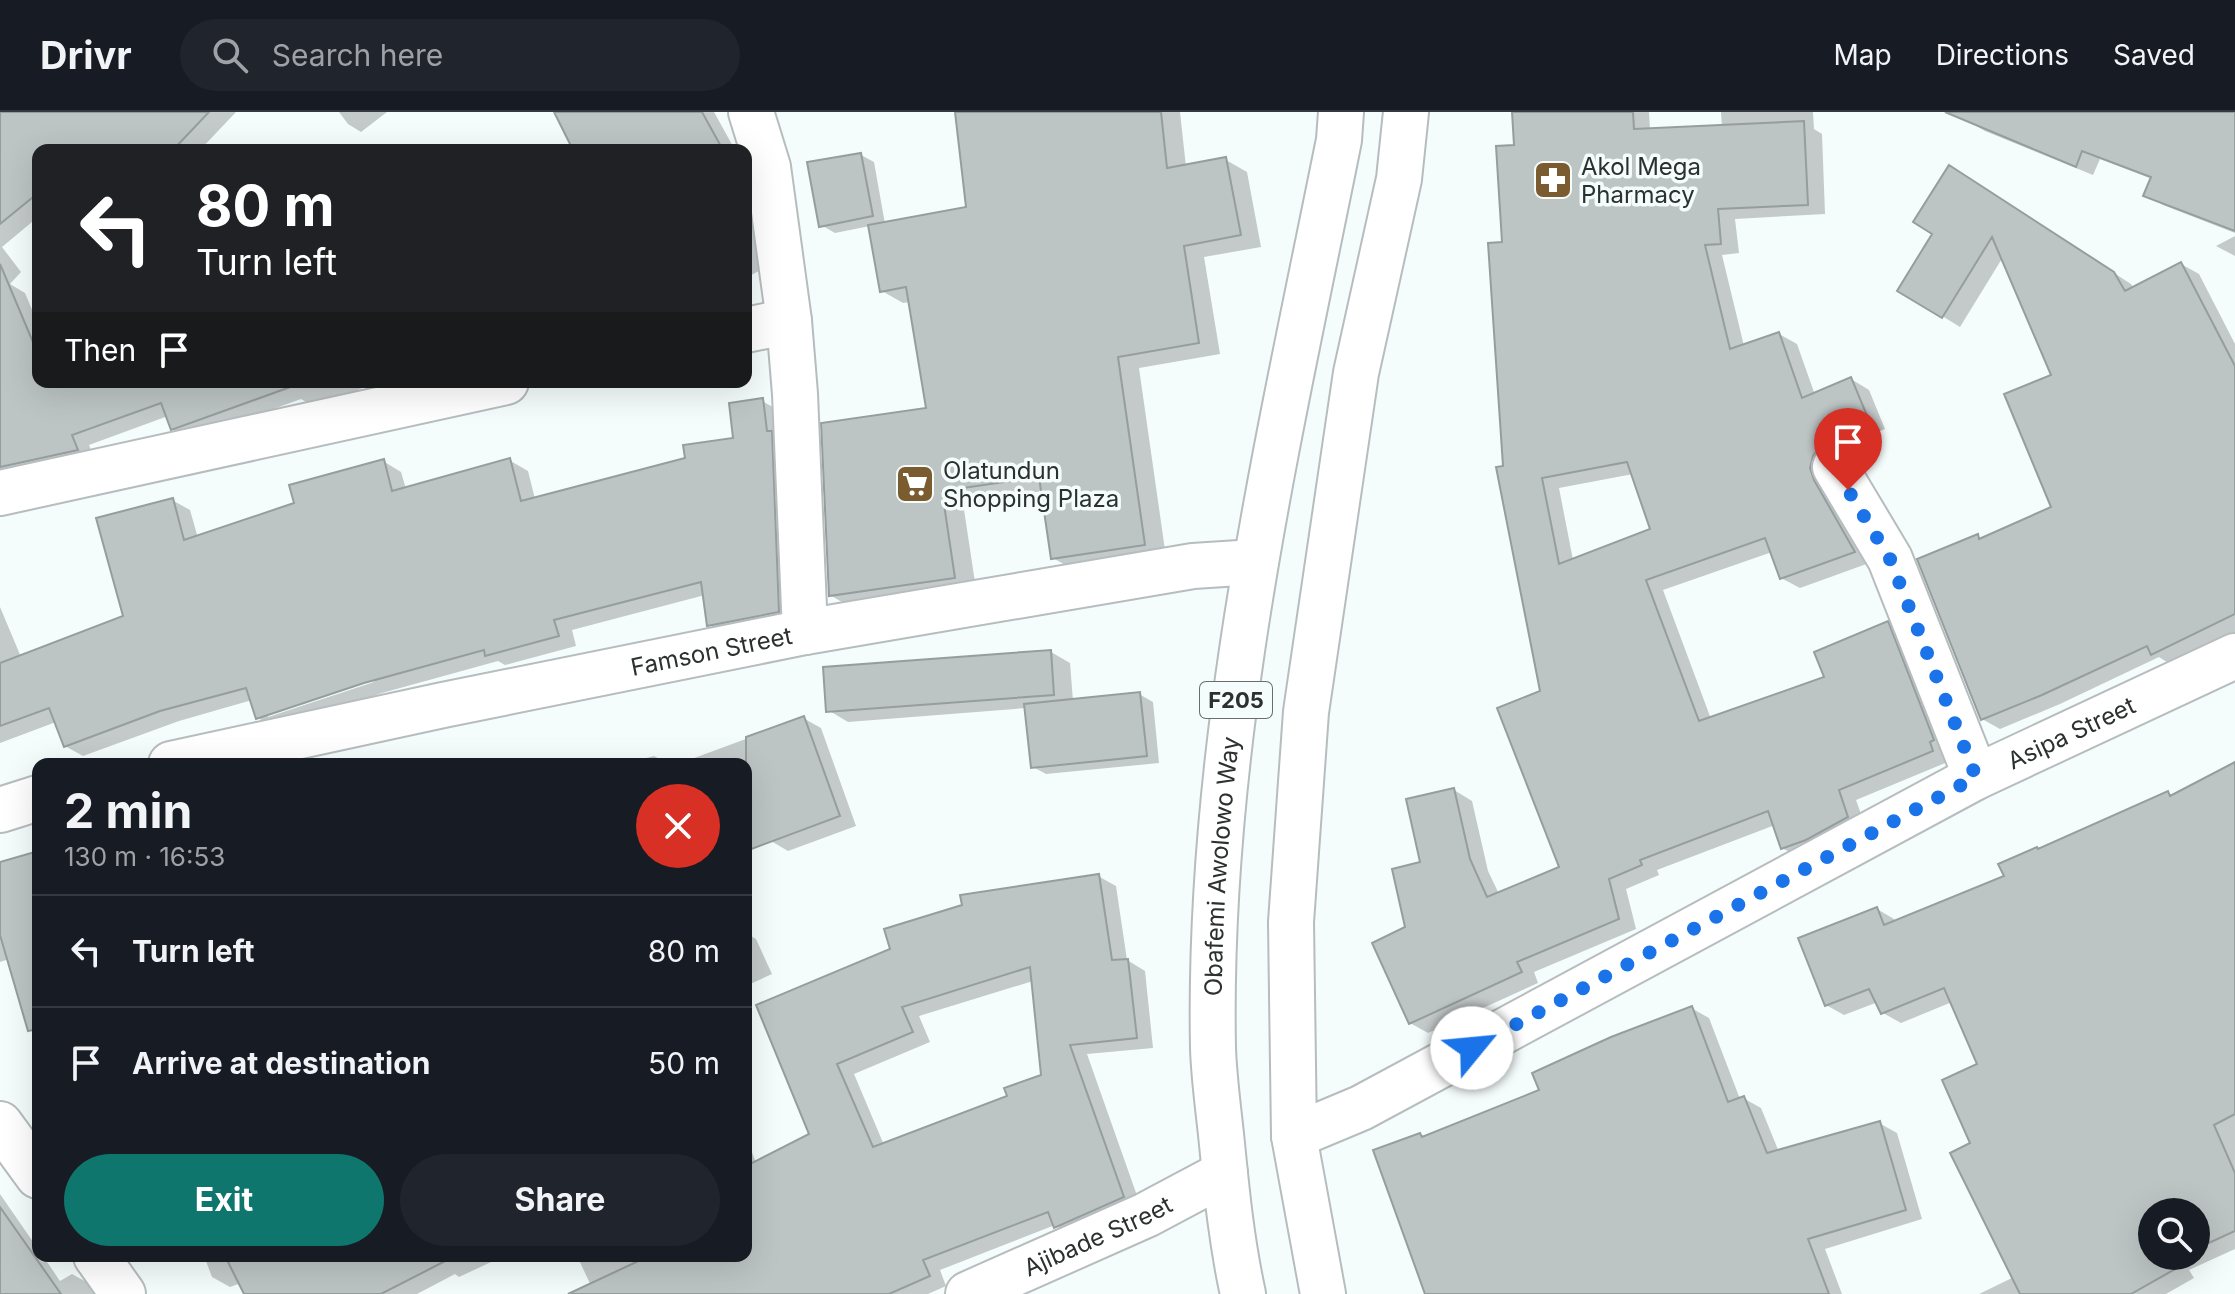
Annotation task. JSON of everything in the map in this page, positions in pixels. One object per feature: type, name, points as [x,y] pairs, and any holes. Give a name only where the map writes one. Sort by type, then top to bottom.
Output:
[{"type":"street","points":[[751,112],[768,167],[789,321],[805,632]]},
{"type":"street","name":"Obafemi Awolowo Way","points":[[1243,1294],[1232,1245],[1213,1051],[1214,908],[1232,726],[1255,562],[1339,140],[1341,112]]},
{"type":"street","name":"F205","points":[[1323,1294],[1294,1136],[1291,922],[1306,712],[1356,373],[1399,179],[1406,112]]},
{"type":"street","points":[[752,329],[789,321]]},
{"type":"street","points":[[0,493],[479,388]]},
{"type":"street","points":[[1835,467],[1890,559],[1976,777]]},
{"type":"street","name":"Famson Street","points":[[199,758],[805,632],[1193,566],[1255,562]]},
{"type":"street","name":"Asipa Street","points":[[1294,1136],[1361,1108],[1976,777],[2235,656]]},
{"type":"street","points":[[0,810],[32,800]]},
{"type":"street","points":[[0,1124],[32,1168]]},
{"type":"street","name":"Ajibade Street","points":[[991,1289],[1146,1215],[1225,1173]]},
{"type":"street","points":[[100,1262],[123,1294]]},
{"type":"building","points":[[0,112],[209,112],[179,144],[32,144],[32,198],[0,224]]},
{"type":"building","points":[[554,112],[702,112],[720,144],[570,144]]},
{"type":"building","points":[[955,112],[1161,112],[1167,168],[1226,157],[1241,235],[1184,246],[1199,343],[1118,357],[1145,545],[1051,559],[1039,477],[942,491],[955,578],[829,596],[821,423],[926,408],[906,287],[880,292],[868,225],[966,207]]},
{"type":"building","points":[[1512,112],[1633,112],[1634,129],[1804,121],[1808,205],[1718,209],[1721,244],[1705,245],[1730,349],[1779,332],[1802,398],[1851,377],[1868,418],[1817,440],[1820,447],[1813,456],[1810,468],[1855,552],[1780,579],[1765,538],[1646,580],[1699,721],[1824,677],[1814,652],[1888,621],[1934,740],[1930,742],[1933,751],[1839,790],[1848,817],[1806,840],[1781,849],[1768,811],[1640,860],[1642,865],[1609,879],[1619,919],[1517,962],[1522,972],[1409,1024],[1372,943],[1405,927],[1392,869],[1420,862],[1406,799],[1454,788],[1470,859],[1487,897],[1559,867],[1497,708],[1540,691],[1496,467],[1503,466],[1488,243],[1502,242],[1496,146],[1514,145]],"holes":[[[1627,462],[1650,529],[1559,564],[1542,478]]]},
{"type":"building","points":[[1945,112],[2235,112],[2235,231],[2143,196],[2151,177],[2082,151],[2076,167]]},
{"type":"building","points":[[861,153],[873,216],[819,227],[807,162]]},
{"type":"building","points":[[1949,165],[2114,272],[2125,291],[2181,262],[2235,366],[2235,614],[2151,655],[2147,646],[1981,720],[1917,559],[1978,534],[1979,539],[2051,507],[2004,394],[2051,375],[1992,237],[1942,318],[1897,291],[1932,234],[1913,222]]},
{"type":"building","points":[[0,264],[32,340],[32,388],[287,388],[171,430],[161,403],[72,435],[78,450],[0,467]]},
{"type":"building","points":[[763,398],[767,431],[772,431],[779,612],[707,626],[701,582],[554,620],[559,636],[485,656],[484,650],[364,683],[256,719],[246,688],[160,711],[64,747],[49,708],[0,726],[0,663],[123,616],[96,518],[173,498],[184,540],[294,503],[289,485],[384,459],[392,491],[510,458],[521,501],[685,458],[683,445],[733,438],[729,403]]},
{"type":"building","points":[[1051,650],[1054,695],[826,712],[823,667]]},
{"type":"building","points":[[1140,692],[1147,756],[1031,768],[1024,704]]},
{"type":"building","points":[[804,716],[840,816],[752,849],[752,758],[746,758],[746,737]]},
{"type":"building","points":[[2235,762],[2235,1114],[2214,1125],[2235,1173],[2235,1231],[2210,1243],[2210,1198],[2138,1198],[2138,1270],[2173,1270],[2131,1294],[2020,1294],[1950,1153],[1970,1143],[1942,1080],[1977,1064],[1944,988],[1881,1014],[1869,989],[1825,1006],[1798,938],[1877,907],[1884,925],[2004,876],[1998,864],[2168,791],[2170,796]]},
{"type":"building","points":[[32,853],[32,1030],[28,1031],[0,935],[0,862]]},
{"type":"building","points":[[1099,874],[1112,960],[1128,959],[1137,1038],[1070,1045],[1124,1197],[1054,1228],[1048,1212],[923,1260],[930,1276],[889,1294],[568,1294],[636,1262],[752,1262],[752,1163],[809,1134],[756,1005],[890,949],[884,929],[962,905],[960,895]],"holes":[[[1030,967],[1041,1075],[1004,1088],[1007,1096],[873,1147],[837,1064],[913,1032],[902,1007]]]},
{"type":"building","points":[[1692,1006],[1728,1102],[1744,1096],[1767,1153],[1880,1121],[1906,1210],[1808,1239],[1829,1294],[1425,1294],[1373,1150],[1420,1133],[1422,1137],[1539,1090],[1532,1073],[1611,1037]]},
{"type":"building","points":[[0,1207],[32,1253],[32,1262],[39,1262],[61,1294],[0,1294]]},
{"type":"building","points":[[228,1262],[443,1262],[381,1294],[244,1294]]},
{"type":"place","name":"Akol Mega Pharmacy","points":[[1553,180]]},
{"type":"place","name":"Olatundun Shopping Plaza","points":[[915,484]]},
{"type":"route","points":[[1472,1048],[1976,777],[1890,559],[1848,490]]}]
